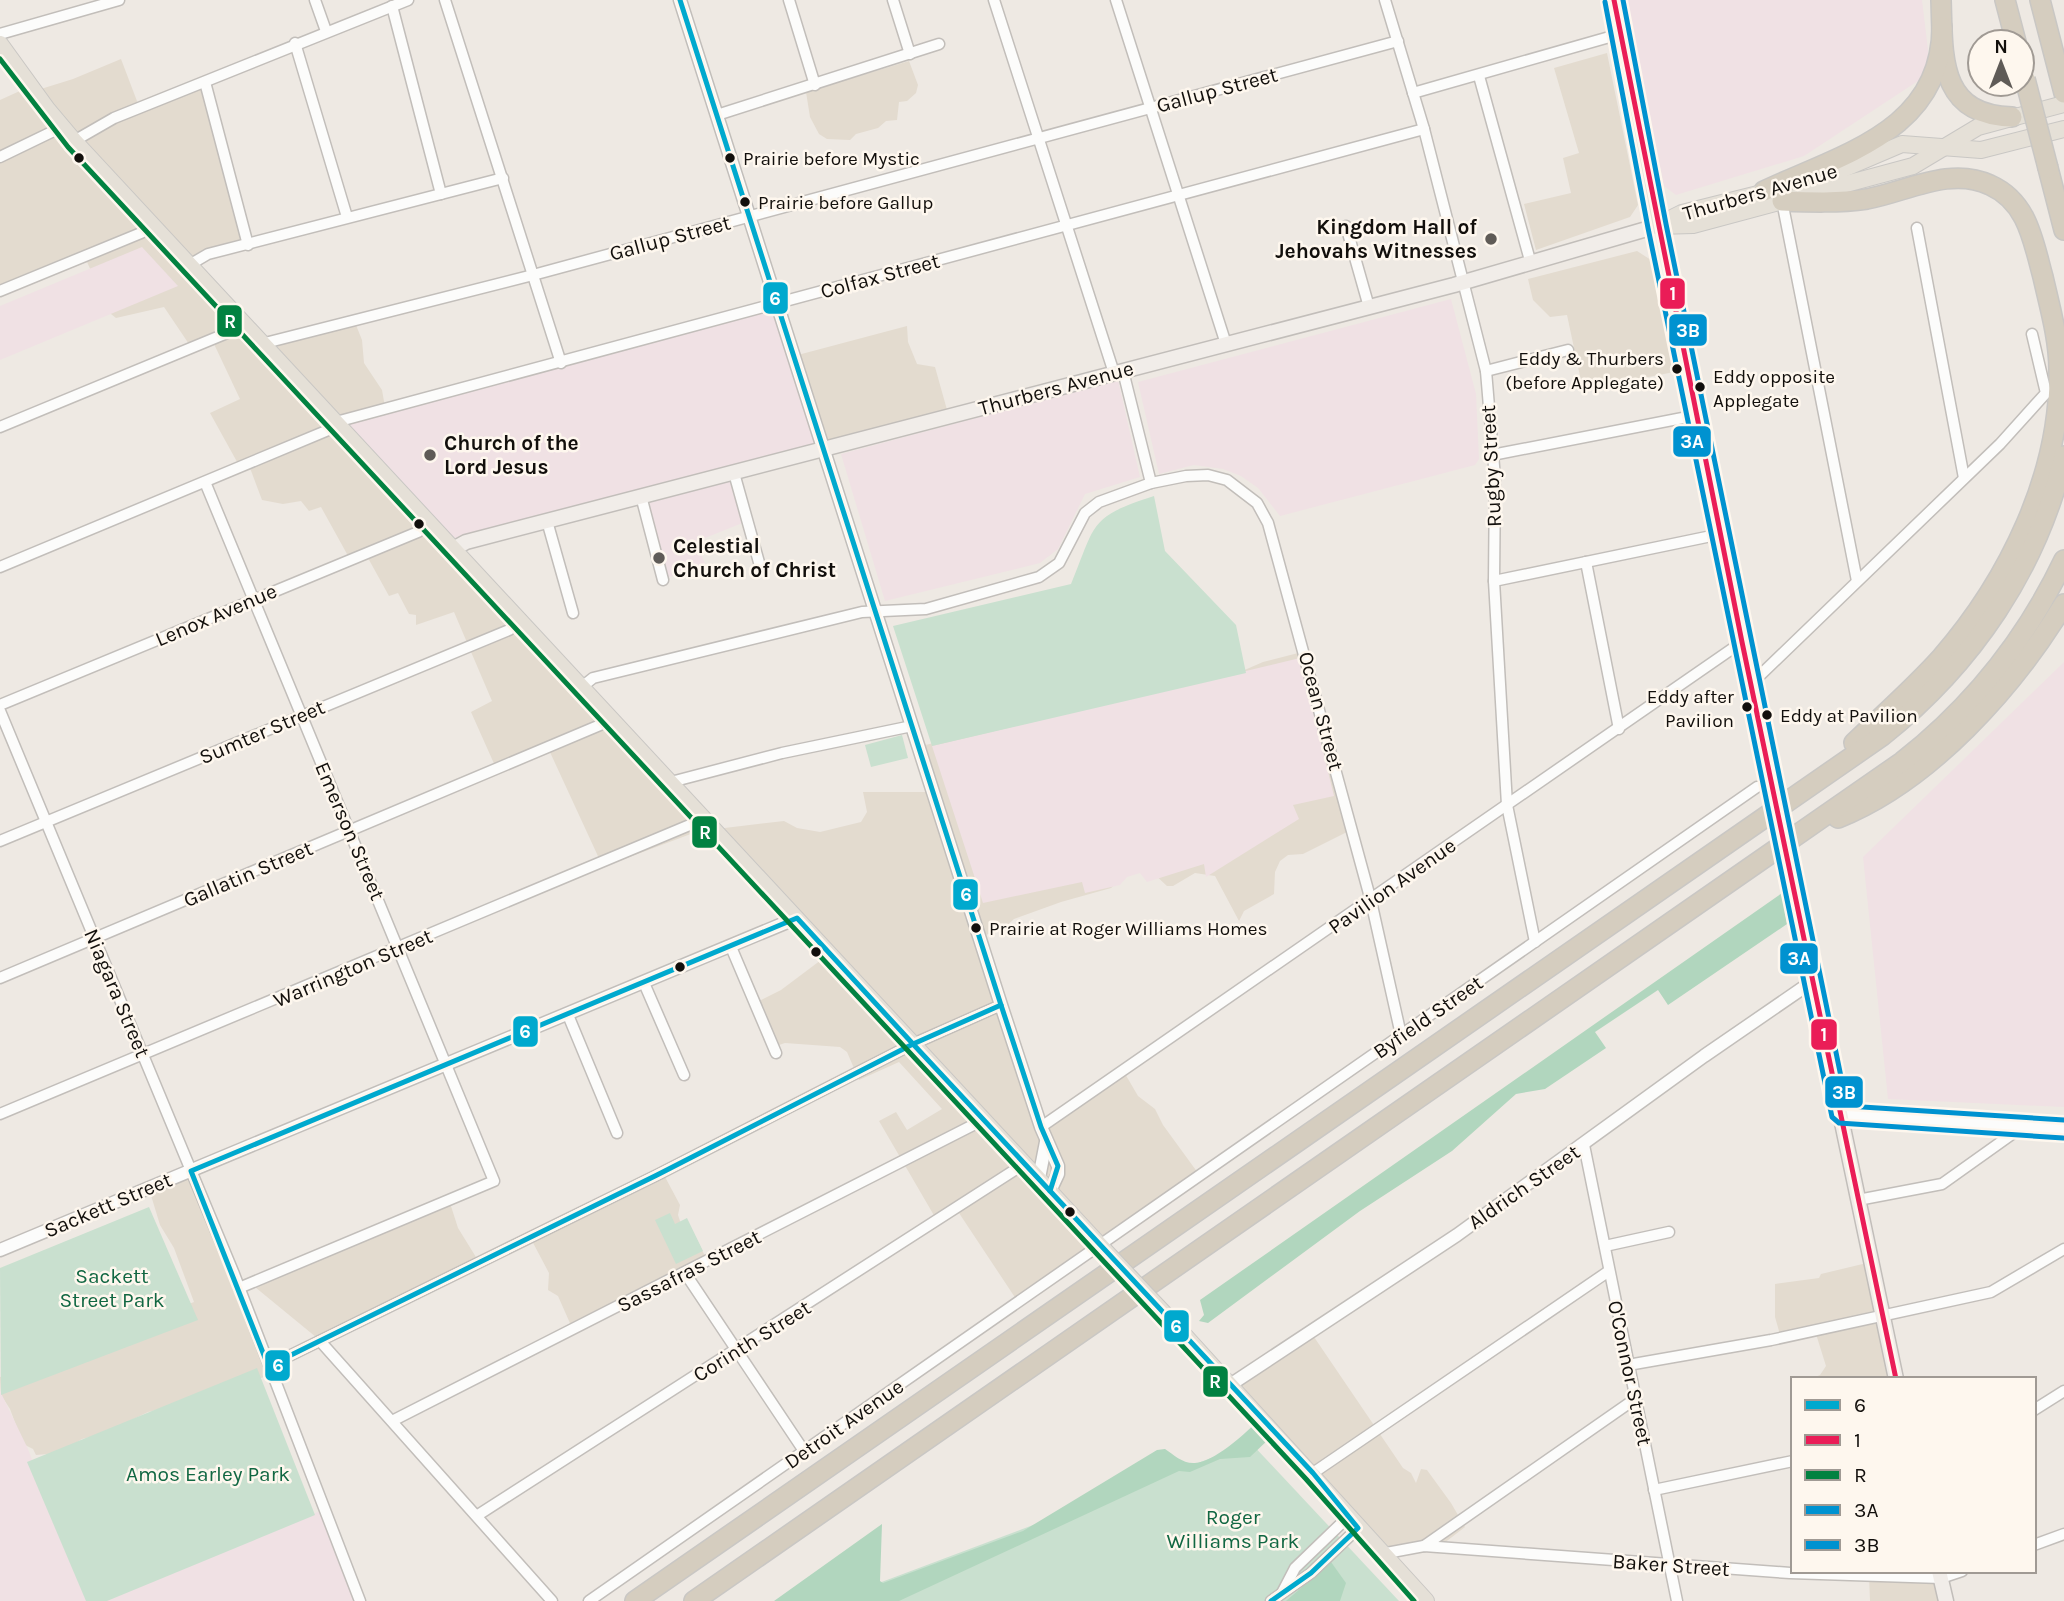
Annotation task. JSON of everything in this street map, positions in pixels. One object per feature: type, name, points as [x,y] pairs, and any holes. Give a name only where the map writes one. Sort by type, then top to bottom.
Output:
[{"type":"highway","points":[[1941,0],[1946,69],[1959,97],[1985,113],[2012,117]]},
{"type":"highway","points":[[2005,0],[2012,28]]},
{"type":"highway","points":[[2040,0],[2064,93]]},
{"type":"highway","points":[[1765,191],[1821,167],[1906,117],[1921,101],[1933,80],[1939,58],[1942,27]]},
{"type":"highway","points":[[2030,98],[2064,230]]},
{"type":"highway","points":[[1782,201],[1856,200],[1960,178],[1980,181],[1998,189],[2015,203],[2028,223],[2052,317],[2059,370],[2055,423],[2042,476],[2022,532],[1989,593],[1927,673],[1800,795]]},
{"type":"highway","points":[[635,1601],[1800,795],[1898,723],[1928,696],[1969,651],[2004,602],[2031,551],[2052,500],[2064,456]]},
{"type":"highway","points":[[694,1601],[1902,762],[1962,709],[2013,648],[2064,560]]},
{"type":"highway","points":[[1804,831],[1867,806],[1952,741],[2025,662],[2064,604]]},
{"type":"main road","points":[[1614,0],[1742,642],[1896,1377]]},
{"type":"main road","points":[[0,44],[74,141],[265,343],[1101,1248],[1313,1473],[1381,1554],[1426,1601]]},
{"type":"main road","name":"Thurbers Avenue","points":[[1657,226],[1693,225],[1913,166],[1978,127],[2064,104]]},
{"type":"main road","name":"Thurbers Avenue","points":[[455,548],[641,496],[1531,264],[1657,226],[1682,213],[1827,176],[1896,145],[1916,143],[1982,150],[2064,129]]},
{"type":"main road","points":[[1940,1575],[1945,1601]]},
{"type":"street","points":[[0,34],[119,0]]},
{"type":"street","points":[[315,0],[326,31]]},
{"type":"street","points":[[74,141],[114,118],[295,43],[408,0]]},
{"type":"street","points":[[445,0],[561,363]]},
{"type":"street","points":[[680,0],[1046,1141],[1044,1184]]},
{"type":"street","points":[[789,0],[815,85]]},
{"type":"street","points":[[893,0],[910,54]]},
{"type":"street","points":[[995,0],[1067,226],[1118,372],[1151,483]]},
{"type":"street","points":[[1129,0],[1117,2],[1226,344]]},
{"type":"street","name":"Rugby Street","points":[[1385,0],[1424,129],[1486,371],[1492,455],[1494,581],[1507,805],[1535,942]]},
{"type":"street","points":[[392,6],[441,194]]},
{"type":"street","points":[[1413,93],[1620,34]]},
{"type":"street","name":"Gallup Street","points":[[265,343],[533,275],[1398,41]]},
{"type":"street","points":[[295,43],[347,217]]},
{"type":"street","points":[[717,114],[939,44]]},
{"type":"street","points":[[1479,76],[1531,264]]},
{"type":"street","points":[[205,82],[247,246]]},
{"type":"street","points":[[0,157],[62,127]]},
{"type":"street","name":"Colfax Street","points":[[0,567],[326,431],[337,422],[1424,129]]},
{"type":"street","points":[[191,264],[208,254],[503,178]]},
{"type":"street","points":[[1782,201],[1857,581]]},
{"type":"street","points":[[0,291],[141,233],[152,224]]},
{"type":"street","points":[[1346,226],[1369,307]]},
{"type":"street","points":[[1917,228],[1964,478]]},
{"type":"street","points":[[0,428],[232,331],[245,323]]},
{"type":"street","points":[[1751,684],[1964,478],[2046,393],[2032,334]]},
{"type":"street","points":[[1486,371],[1568,350]]},
{"type":"street","points":[[1492,455],[1698,415]]},
{"type":"street","points":[[734,472],[760,566]]},
{"type":"street","name":"Ocean Street","points":[[583,686],[593,678],[862,612],[926,609],[1039,577],[1059,563],[1085,513],[1099,502],[1151,483],[1186,476],[1208,475],[1227,480],[1257,503],[1268,523],[1371,901],[1401,1035]]},
{"type":"street","name":"Emerson Street","points":[[205,482],[494,1181],[239,1288]]},
{"type":"street","points":[[641,496],[663,580]]},
{"type":"street","points":[[547,521],[573,613]]},
{"type":"street","name":"Lenox Avenue","points":[[0,705],[418,532],[429,522]]},
{"type":"street","points":[[1494,581],[1721,534]]},
{"type":"street","points":[[1586,562],[1619,729]]},
{"type":"street","name":"Sumter Street","points":[[0,841],[509,630],[521,619]]},
{"type":"street","name":"Pavilion Avenue","points":[[1041,1127],[1742,642]]},
{"type":"street","name":"Niagara Street","points":[[0,712],[234,1274],[360,1601]]},
{"type":"street","name":"Gallatin Street","points":[[0,978],[612,720]]},
{"type":"street","points":[[671,782],[782,753],[912,726]]},
{"type":"street","name":"Byfield Street","points":[[1101,1248],[1757,787]]},
{"type":"street","name":"Warrington Street","points":[[0,1114],[704,819]]},
{"type":"street","name":"Sackett Street","points":[[0,1250],[797,918]]},
{"type":"street","points":[[731,947],[776,1053]]},
{"type":"street","name":"Aldrich Street","points":[[1230,1385],[1457,1235],[1704,1056],[1813,981]]},
{"type":"street","points":[[644,983],[684,1075]]},
{"type":"street","points":[[271,1373],[285,1358],[669,1169],[913,1044],[1001,1005]]},
{"type":"street","points":[[568,1015],[617,1133]]},
{"type":"street","points":[[1840,1114],[2064,1129]]},
{"type":"street","name":"Sassafras Street","points":[[394,1420],[983,1120]]},
{"type":"street","points":[[1858,1200],[1942,1184],[2022,1127]]},
{"type":"street","name":"O'Connor Street","points":[[1584,1145],[1676,1601]]},
{"type":"street","name":"Corinth Street","points":[[478,1515],[1024,1164]]},
{"type":"street","points":[[1605,1246],[1669,1232]]},
{"type":"street","name":"Detroit Avenue","points":[[589,1601],[1101,1248]]},
{"type":"street","points":[[1628,1365],[1883,1317],[1992,1292],[2064,1249]]},
{"type":"street","points":[[1313,1473],[1609,1271]]},
{"type":"street","points":[[685,1273],[804,1451]]},
{"type":"street","points":[[320,1341],[394,1420],[552,1601]]},
{"type":"street","points":[[2036,1409],[2064,1391]]},
{"type":"street","points":[[1424,1546],[1634,1399]]},
{"type":"street","points":[[1654,1490],[1791,1461]]},
{"type":"street","points":[[1271,1601],[1282,1593],[1295,1568],[1353,1522]]},
{"type":"street","points":[[2036,1544],[2064,1534]]},
{"type":"street","name":"Baker Street","points":[[1381,1554],[1424,1546],[1668,1565],[1791,1570]]},
{"type":"street","name":"Baker Street","points":[[1886,1573],[1940,1575]]},
{"type":"shaded area","points":[[1626,0],[1922,0],[1928,50],[1927,75],[1804,156],[1676,195],[1664,186]]},
{"type":"shaded area","points":[[1607,53],[1638,205],[1630,217],[1536,250],[1524,204],[1571,193],[1563,158],[1579,153],[1554,68]]},
{"type":"shaded area","points":[[121,59],[140,109],[204,85],[248,242],[184,262],[259,347],[356,325],[362,340],[364,363],[382,390],[385,407],[338,423],[704,829],[603,867],[549,750],[496,768],[471,712],[492,701],[454,612],[416,625],[416,615],[409,614],[398,593],[389,596],[368,558],[352,563],[321,507],[309,511],[301,501],[283,504],[262,500],[250,468],[241,469],[210,413],[240,399],[214,344],[193,350],[164,307],[116,318],[111,314],[87,262],[0,296],[0,100],[22,90],[28,93],[73,79]]},
{"type":"shaded area","points":[[909,61],[918,85],[916,93],[907,101],[899,102],[897,120],[886,121],[878,128],[856,134],[850,140],[827,139],[819,134],[810,117],[806,92]]},
{"type":"shaded area","points":[[142,247],[178,286],[0,360],[0,306]]},
{"type":"shaded area","points":[[1637,251],[1651,260],[1674,372],[1583,390],[1567,315],[1550,317],[1533,300],[1528,279]]},
{"type":"shaded area","points":[[1451,299],[1476,394],[1479,459],[1475,465],[1280,516],[1258,488],[1241,476],[1223,469],[1194,465],[1159,474],[1138,382]]},
{"type":"shaded area","points":[[775,305],[824,448],[737,474],[745,522],[705,538],[702,557],[707,568],[664,578],[644,501],[451,548],[335,425]]},
{"type":"shaded area","points":[[907,326],[908,342],[917,364],[935,367],[949,417],[828,450],[794,356]]},
{"type":"shaded area","points":[[1118,380],[1140,477],[1085,494],[1058,549],[1040,563],[885,601],[841,454]]},
{"type":"shaded area","points":[[1302,652],[1351,830],[1303,854],[1288,855],[1280,861],[1275,872],[1274,894],[1244,911],[1239,921],[1215,876],[1195,873],[1173,886],[1167,886],[1152,872],[1126,873],[1111,888],[1014,919],[1002,930],[982,936],[1037,1126],[1124,1072],[1138,1096],[1155,1109],[1163,1125],[1198,1173],[1020,1305],[959,1213],[939,1224],[879,1121],[896,1112],[907,1130],[942,1109],[899,1062],[859,1080],[847,1052],[840,1047],[785,1043],[776,1046],[757,1002],[781,990],[825,957],[708,830],[784,821],[797,828],[820,832],[861,822],[867,812],[863,792],[934,792],[921,746],[1240,672],[1263,662]]},
{"type":"shaded area","points":[[1300,658],[1334,796],[1293,805],[1299,819],[1206,877],[1204,864],[1147,882],[1140,873],[1127,877],[1120,885],[1085,893],[1082,882],[983,903],[932,746]]},
{"type":"shaded area","points":[[2064,662],[2064,1107],[1888,1099],[1863,857]]},
{"type":"shaded area","points":[[191,1174],[272,1374],[205,1399],[148,1412],[105,1433],[82,1439],[59,1453],[36,1455],[33,1449],[23,1444],[10,1409],[1,1395],[0,1377],[194,1302],[174,1248],[160,1225],[150,1192]]},
{"type":"shaded area","points":[[664,1175],[680,1205],[678,1215],[682,1227],[697,1240],[709,1264],[573,1330],[558,1296],[548,1290],[549,1273],[531,1239]]},
{"type":"shaded area","points":[[450,1203],[458,1228],[479,1262],[322,1342],[255,1287]]},
{"type":"shaded area","points":[[1871,1262],[1897,1377],[1815,1377],[1820,1375],[1826,1366],[1816,1334],[1781,1338],[1775,1317],[1775,1284],[1819,1278],[1821,1274]]},
{"type":"shaded area","points":[[1312,1334],[1403,1468],[1411,1473],[1416,1483],[1421,1469],[1427,1470],[1451,1503],[1465,1527],[1439,1547],[1382,1549],[1230,1388]]},
{"type":"shaded area","points":[[0,1391],[28,1449],[50,1507],[170,1570],[323,1510],[361,1601],[0,1601]]},
{"type":"shaded area","points":[[1852,1573],[1940,1573],[1946,1601],[1870,1601],[1869,1575]]},
{"type":"green space","points":[[1154,496],[1165,551],[1236,625],[1246,673],[932,746],[893,626],[1071,584],[1097,525],[1117,510]]},
{"type":"green space","points":[[902,735],[908,758],[871,767],[865,745]]},
{"type":"green space","points":[[1782,893],[1787,924],[1668,1005],[1658,990],[1595,1032],[1606,1048],[1545,1089],[1516,1094],[1452,1151],[1360,1211],[1208,1323],[1199,1321],[1204,1315],[1200,1300]]},
{"type":"green space","name":"Sackett Street Park","points":[[149,1207],[198,1320],[1,1395],[0,1268]]},
{"type":"green space","points":[[670,1213],[675,1224],[687,1218],[703,1251],[676,1264],[655,1220]]},
{"type":"green space","name":"Amos Earley Park","points":[[257,1368],[315,1515],[107,1601],[86,1601],[27,1462]]},
{"type":"green space","points":[[1256,1423],[1270,1438],[1250,1457],[1220,1459],[1190,1472],[1179,1471],[899,1601],[774,1601],[882,1524],[880,1581],[883,1583],[1023,1531],[1157,1450],[1165,1449],[1179,1459],[1191,1463],[1211,1458]]},
{"type":"green space","name":"Roger Williams Park","points":[[1251,1443],[1399,1601],[831,1601]]},
{"type":"green space","points":[[1331,1562],[1346,1583],[1340,1601],[1286,1601]]},
{"type":"transit line","name":"6","points":[[680,0],[1001,1005],[1041,1127],[1058,1166],[1050,1191]]},
{"type":"transit line","name":"1","points":[[1614,0],[1742,642],[1896,1377]]},
{"type":"transit line","name":"3B","points":[[1623,0],[1666,224],[1847,1106],[2064,1120]]},
{"type":"transit line","name":"3A","points":[[1605,2],[1648,228],[1832,1117],[1839,1123],[2063,1138]]},
{"type":"transit line","name":"R","points":[[0,59],[68,147],[1306,1479],[1414,1601]]},
{"type":"transit line","name":"6","points":[[797,918],[913,1044],[657,1175],[285,1358],[271,1373],[191,1171],[797,918]]},
{"type":"transit line","name":"6","points":[[913,1044],[1001,1005]]},
{"type":"transit line","name":"6","points":[[913,1044],[1313,1473],[1358,1528],[1311,1573],[1271,1601]]},
{"type":"place","name":"Prairie before Mystic","points":[[730,158]]},
{"type":"place","name":"Prairie before Gallup","points":[[745,202]]},
{"type":"place","name":"Kingdom Hall of Jehovahs Witnesses","points":[[1491,239]]},
{"type":"place","name":"Eddy & Thurbers (before Applegate)","points":[[1677,369]]},
{"type":"place","name":"Eddy opposite Applegate","points":[[1700,387]]},
{"type":"place","name":"Church of the Lord Jesus","points":[[430,455]]},
{"type":"place","name":"Celestial Church of Christ","points":[[659,558]]},
{"type":"place","name":"Eddy after Pavilion","points":[[1747,707]]},
{"type":"place","name":"Eddy at Pavilion","points":[[1767,715]]},
{"type":"place","name":"Prairie at Roger Williams Homes","points":[[976,928]]}]
